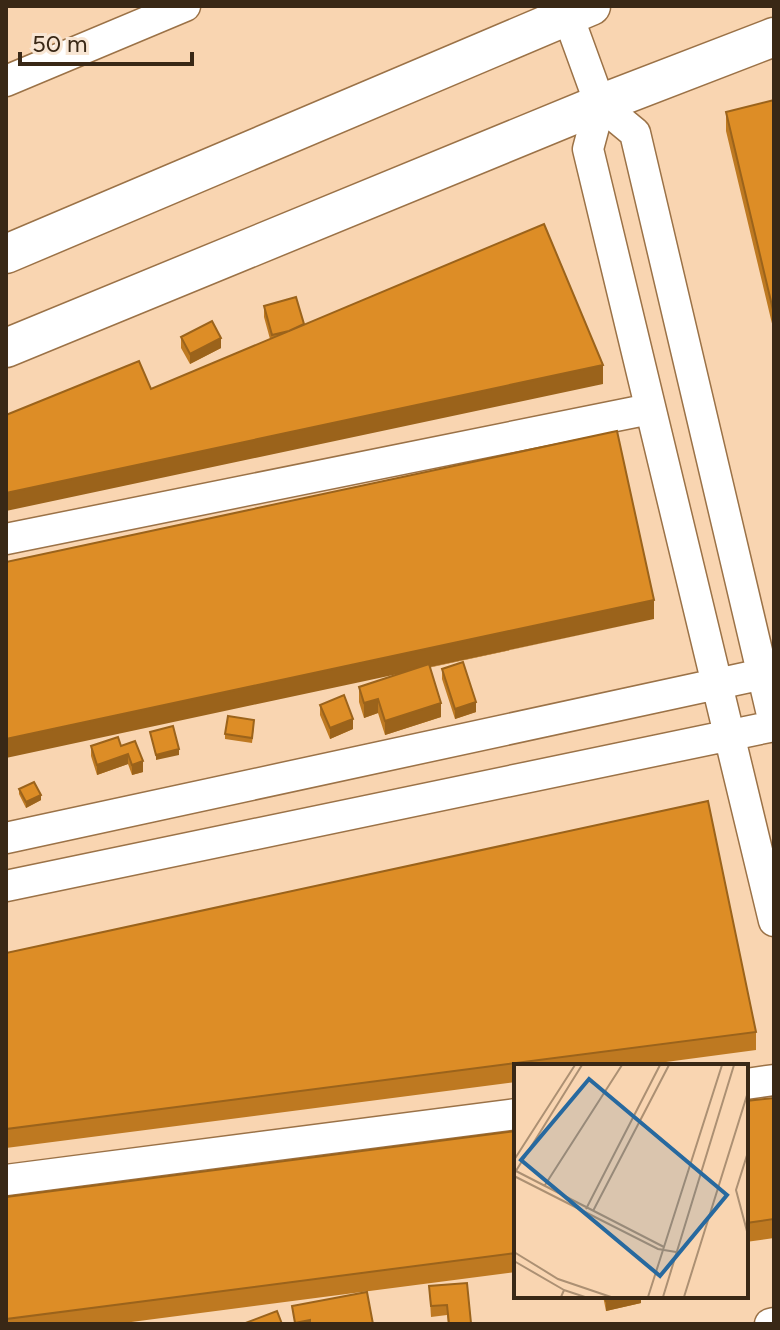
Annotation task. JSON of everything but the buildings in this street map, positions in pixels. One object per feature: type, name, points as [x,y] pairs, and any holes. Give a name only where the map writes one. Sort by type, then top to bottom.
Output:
[{"type":"main road","points":[[6,254],[579,11]]},
{"type":"main road","points":[[6,348],[600,104],[774,37]]},
{"type":"street","points":[[6,81],[185,6]]},
{"type":"street","points":[[579,11],[600,104],[588,149],[774,921]]},
{"type":"street","points":[[6,886],[774,724],[635,133],[600,104]]},
{"type":"street","points":[[6,539],[650,409]]},
{"type":"street","points":[[6,838],[763,674]]},
{"type":"street","points":[[748,1084],[774,1080]]},
{"type":"street","points":[[6,1180],[514,1114]]}]
